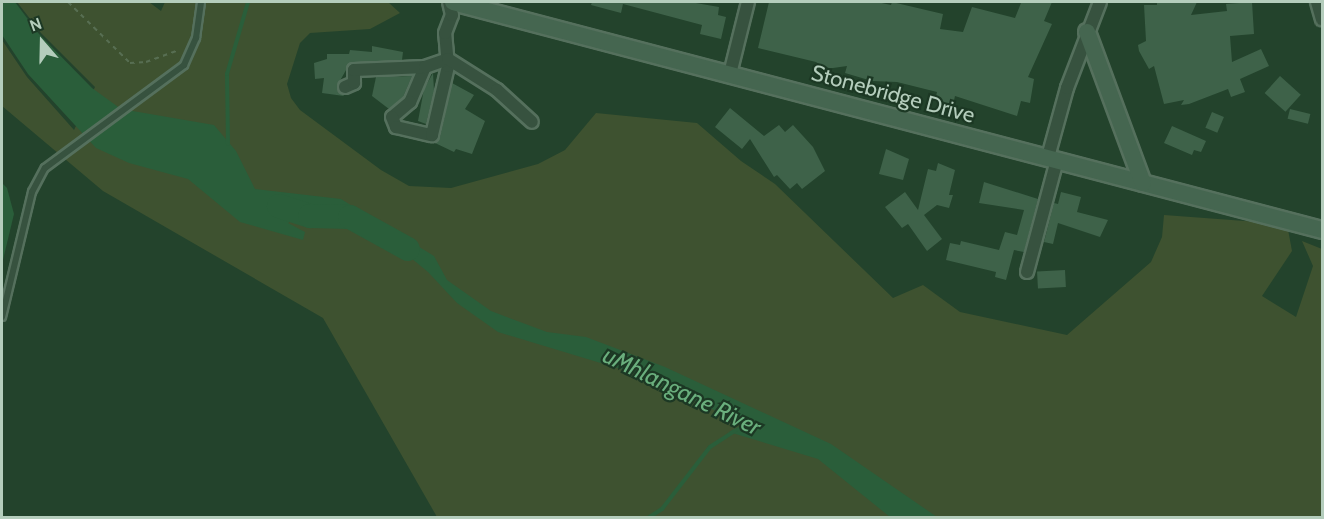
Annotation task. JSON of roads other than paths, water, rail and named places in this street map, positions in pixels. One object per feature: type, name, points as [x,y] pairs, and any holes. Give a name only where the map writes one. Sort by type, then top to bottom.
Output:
[{"type":"street","points":[[425,67],[410,102],[392,117],[396,127],[432,135],[443,96],[448,59],[446,33],[452,15],[451,2]]},
{"type":"street","name":"Stonebridge Drive","points":[[451,2],[1323,230]]},
{"type":"street","points":[[730,74],[748,2]]},
{"type":"street","points":[[1027,272],[1053,158],[1087,32],[1100,2]]},
{"type":"street","points":[[1317,2],[1323,19]]},
{"type":"street","points":[[1087,32],[1143,183]]},
{"type":"street","points":[[345,87],[354,83],[354,70],[425,67],[448,59]]},
{"type":"street","points":[[448,59],[496,90],[532,122]]},
{"type":"lane","points":[[2,317],[32,192],[45,168],[72,144],[171,77],[184,65],[193,45],[201,2]]},
{"type":"water","points":[[2,2],[15,2],[39,34],[92,88],[121,109],[214,125],[236,151],[255,189],[341,199],[434,256],[447,280],[491,311],[547,332],[586,337],[665,367],[831,444],[937,517],[890,517],[818,459],[729,432],[744,424],[637,374],[498,332],[457,303],[428,272],[377,230],[326,214],[300,216],[288,223],[305,232],[303,240],[240,222],[188,179],[129,163],[96,148],[28,74],[2,35]]},
{"type":"water","points":[[2,183],[7,188],[14,214],[2,264]]},
{"type":"waterway","points":[[228,144],[227,74],[248,2]]},
{"type":"waterway","name":"uMhlangane River","points":[[279,206],[310,216],[350,217],[408,249]]},
{"type":"waterway","points":[[648,518],[662,509],[710,447],[735,431]]}]
